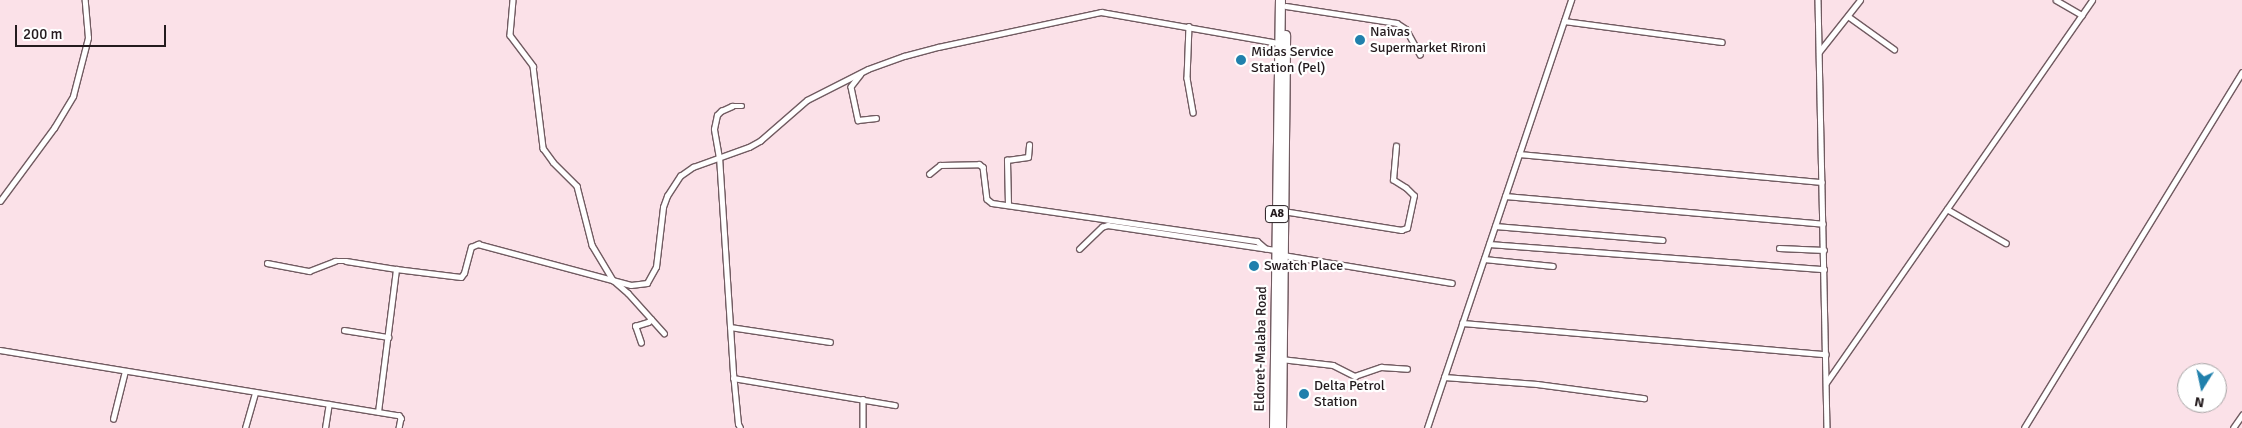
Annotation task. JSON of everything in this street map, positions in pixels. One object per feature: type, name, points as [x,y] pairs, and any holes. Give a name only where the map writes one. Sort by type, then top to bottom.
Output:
[{"type":"highway","name":"Eldoret-Malaba Road","points":[[1281,428],[1279,43],[1284,2]]},
{"type":"highway","name":"Eldoret-Malaba Road","points":[[1274,428],[1283,211],[1284,2]]},
{"type":"street","points":[[0,201],[54,128],[74,96],[88,38],[85,0]]},
{"type":"street","points":[[513,0],[510,36],[533,66],[543,148],[553,162],[577,186],[592,245],[613,280],[628,292],[664,333]]},
{"type":"street","points":[[1427,428],[1571,0]]},
{"type":"street","points":[[1818,0],[1828,428]]},
{"type":"street","points":[[1820,52],[1860,0]]},
{"type":"street","points":[[2056,0],[2082,15]]},
{"type":"street","points":[[1826,383],[2092,0]]},
{"type":"street","points":[[1284,2],[1397,23],[1406,29],[1420,54]]},
{"type":"street","points":[[267,263],[309,271],[335,261],[346,261],[461,276],[464,273],[471,247],[478,244],[613,280],[642,285],[651,278],[656,267],[663,207],[671,188],[686,171],[749,148],[760,141],[807,100],[863,72],[904,56],[1088,14],[1111,12],[1279,43]]},
{"type":"street","points":[[1848,16],[1894,49]]},
{"type":"street","points":[[1564,21],[1722,42]]},
{"type":"street","points":[[1189,26],[1187,78],[1193,112]]},
{"type":"street","points":[[863,72],[851,87],[858,120],[876,118]]},
{"type":"street","points":[[2024,428],[2242,72]]},
{"type":"street","points":[[740,428],[733,378],[719,158],[714,129],[717,115],[732,106],[742,106]]},
{"type":"street","points":[[1008,205],[1007,160],[1028,157],[1029,146]]},
{"type":"street","points":[[1283,211],[1401,230],[1407,228],[1414,196],[1394,180],[1396,146]]},
{"type":"street","points":[[1519,154],[1822,182]]},
{"type":"street","points":[[929,174],[940,165],[981,165],[988,200],[1008,205],[1257,241],[1265,248]]},
{"type":"street","points":[[1505,196],[1823,224]]},
{"type":"street","points":[[1947,209],[2006,243]]},
{"type":"street","points":[[1079,249],[1102,227],[1108,225],[1265,248],[1452,283]]},
{"type":"street","points":[[1495,226],[1662,240]]},
{"type":"street","points":[[1489,244],[1824,269]]},
{"type":"street","points":[[1779,248],[1824,250]]},
{"type":"street","points":[[1484,260],[1553,266]]},
{"type":"street","points":[[378,412],[396,269]]},
{"type":"street","points":[[640,343],[635,326],[648,322],[651,319]]},
{"type":"street","points":[[1462,323],[1826,354]]},
{"type":"street","points":[[730,327],[830,342]]},
{"type":"street","points":[[344,330],[388,337]]},
{"type":"street","points":[[0,350],[400,416],[399,428]]},
{"type":"street","points":[[1281,359],[1333,365],[1355,376],[1381,367],[1407,369]]},
{"type":"street","points":[[113,418],[125,371]]},
{"type":"street","points":[[1444,377],[1537,384],[1644,398]]},
{"type":"street","points":[[733,378],[895,405]]},
{"type":"street","points":[[245,428],[255,392]]},
{"type":"street","points":[[863,400],[864,428]]},
{"type":"street","points":[[325,428],[330,404]]},
{"type":"street","points":[[2233,428],[2242,415]]},
{"type":"place","name":"Naivas Supermarket Rironi","points":[[1360,40]]},
{"type":"place","name":"Midas Service Station (Pel)","points":[[1241,60]]},
{"type":"place","name":"Swatch Place","points":[[1254,266]]},
{"type":"place","name":"Delta Petrol Station","points":[[1304,394]]}]
